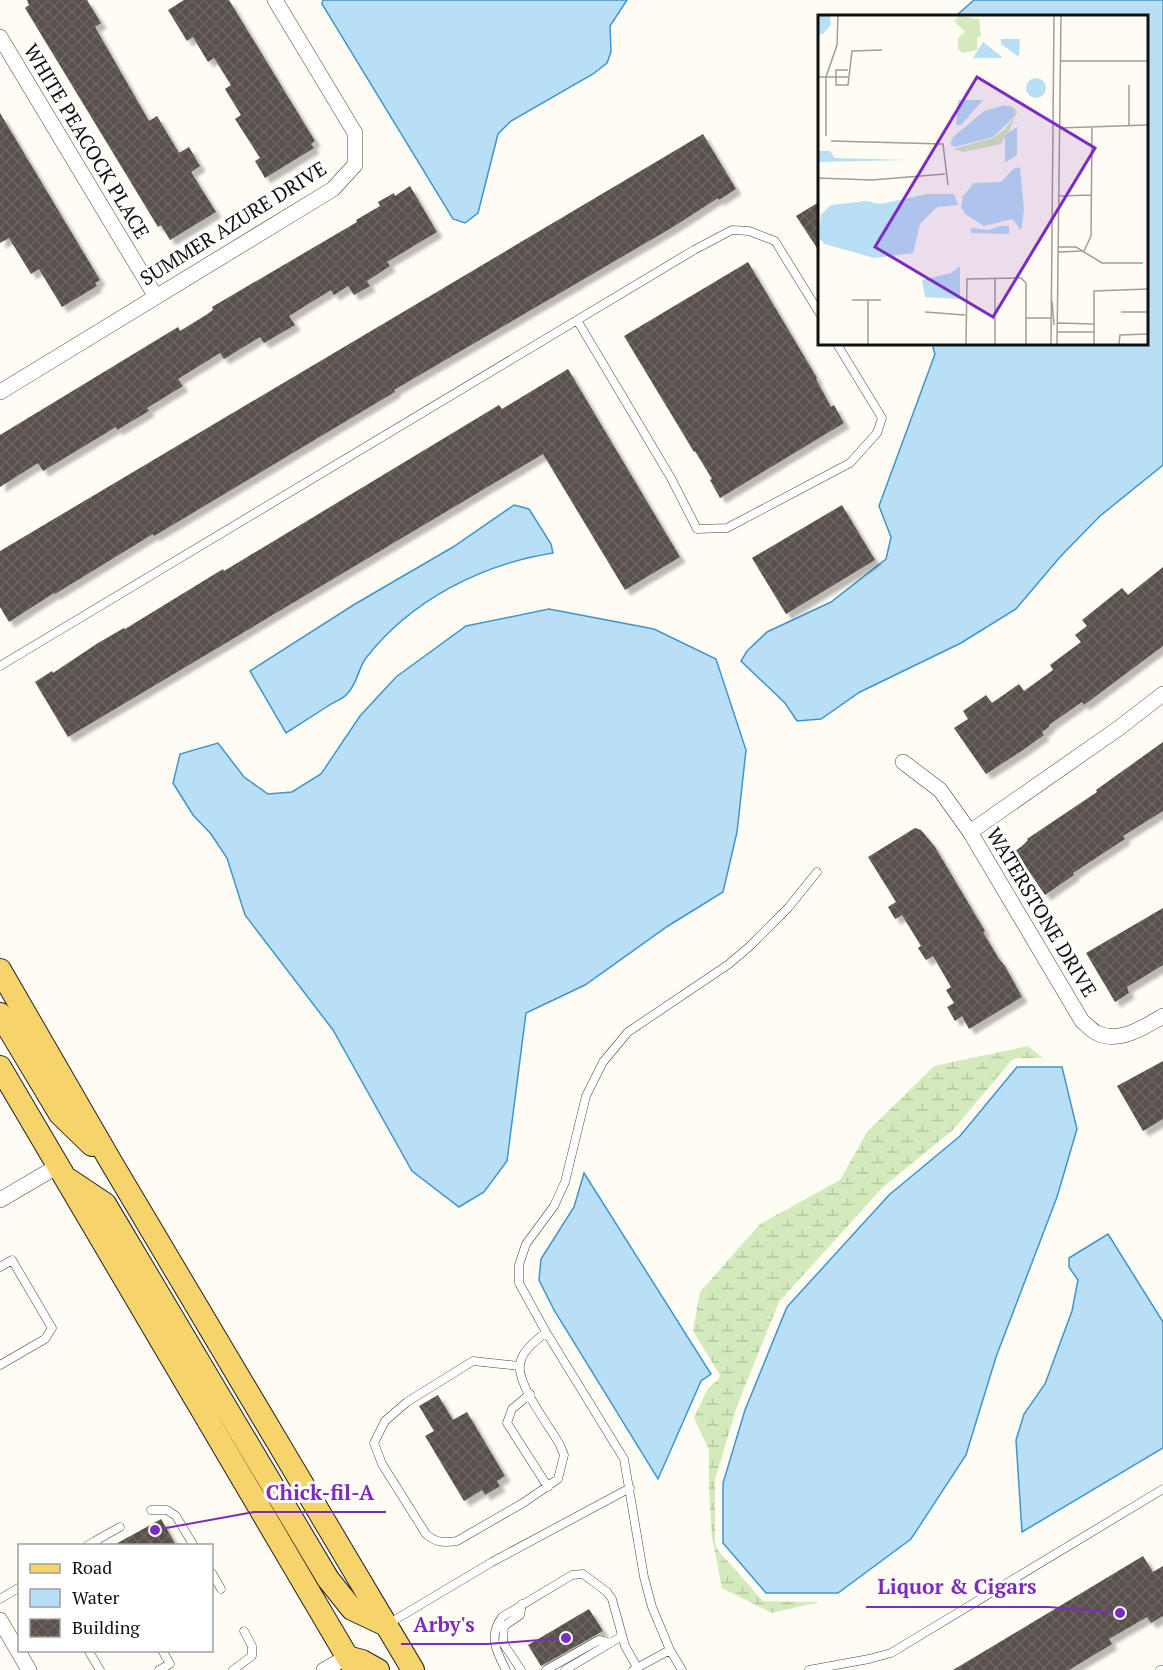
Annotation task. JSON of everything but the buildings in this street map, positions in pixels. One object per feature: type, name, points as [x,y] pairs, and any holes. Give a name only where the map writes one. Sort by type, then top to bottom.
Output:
[{"type":"main road","points":[[0,970],[111,1162],[413,1670]]},
{"type":"main road","points":[[0,1014],[60,1114],[111,1162]]},
{"type":"main road","points":[[0,1067],[351,1663],[362,1661],[378,1670]]},
{"type":"main road","points":[[62,1172],[105,1204],[328,1580],[352,1609],[386,1625]]},
{"type":"street","name":"SUMMER AZURE DRIVE","points":[[0,392],[333,189],[356,165],[355,133],[275,0]]},
{"type":"street","name":"WHITE PEACOCK PLACE","points":[[0,37],[156,297]]},
{"type":"street","points":[[970,832],[1119,728],[1163,694]]},
{"type":"street","name":"WATERSTONE DRIVE","points":[[903,762],[940,790],[970,832],[1082,1021],[1097,1034],[1117,1036],[1140,1029],[1163,1016]]},
{"type":"street","points":[[0,1200],[62,1172]]},
{"type":"street","points":[[0,1620],[18,1651]]},
{"type":"street","points":[[19,1652],[29,1670]]},
{"type":"street","points":[[324,1670],[351,1663]]},
{"type":"lane","points":[[0,666],[694,250],[732,231],[749,231],[775,241],[818,312]]},
{"type":"lane","points":[[577,320],[670,478],[697,529],[727,528],[850,463],[877,433],[882,418],[838,345]]},
{"type":"lane","points":[[682,1670],[670,1650],[652,1607],[644,1577],[624,1459],[546,1332],[519,1283],[519,1265],[526,1244],[554,1206],[565,1182],[586,1096],[603,1062],[628,1032],[729,964],[750,946],[788,908],[817,872]]},
{"type":"lane","points":[[0,1267],[12,1260],[52,1328],[45,1339],[0,1365]]},
{"type":"lane","points":[[519,1366],[473,1361],[407,1402],[385,1421],[374,1443],[382,1464],[426,1534],[434,1541],[447,1543],[457,1541],[558,1479],[564,1455],[524,1384],[519,1366],[524,1353],[546,1332]]},
{"type":"lane","points":[[530,1394],[512,1409],[507,1423],[548,1487]]},
{"type":"lane","points":[[386,1625],[492,1562],[630,1488]]},
{"type":"lane","points":[[809,1670],[891,1653],[1163,1489]]},
{"type":"lane","points":[[151,1510],[167,1510],[176,1516],[193,1544]]},
{"type":"lane","points":[[96,1543],[120,1527]]},
{"type":"lane","points":[[506,1670],[494,1642],[495,1626],[502,1617],[572,1575],[583,1574],[600,1586],[612,1599],[622,1636],[635,1669],[670,1650]]},
{"type":"lane","points":[[213,1575],[221,1589]]},
{"type":"lane","points":[[0,1599],[18,1588]]},
{"type":"lane","points":[[521,1670],[504,1643],[504,1626],[520,1615],[522,1604]]},
{"type":"lane","points":[[232,1670],[252,1656],[252,1646],[244,1631]]},
{"type":"lane","points":[[565,1670],[622,1636]]},
{"type":"lane","points":[[546,1670],[599,1640],[610,1643]]},
{"type":"lane","points":[[89,1652],[100,1670]]},
{"type":"lane","points":[[159,1670],[170,1664],[163,1652]]},
{"type":"green space","points":[[1028,1046],[1043,1058],[1016,1058],[1011,1061],[954,1129],[882,1188],[779,1302],[737,1406],[715,1480],[717,1549],[763,1601],[819,1602],[772,1613],[722,1588],[712,1537],[709,1450],[694,1418],[708,1388],[718,1380],[720,1375],[693,1331],[700,1292],[760,1224],[840,1180],[867,1132],[934,1066]]},
{"type":"water","points":[[323,0],[627,0],[610,26],[611,52],[607,63],[593,74],[511,121],[498,134],[478,213],[465,223],[453,219],[322,4]]},
{"type":"water","points":[[974,0],[1163,0],[1163,465],[1100,516],[1060,557],[1016,609],[961,643],[860,692],[821,719],[797,721],[785,703],[741,661],[747,651],[767,632],[831,602],[886,559],[891,537],[879,506],[935,354],[932,345],[1148,345],[1148,15],[957,15]]},
{"type":"water","points":[[514,505],[529,509],[551,544],[553,553],[526,558],[474,576],[426,602],[384,637],[366,658],[351,690],[345,696],[286,733],[250,671],[355,604],[453,547]]},
{"type":"water","points":[[549,609],[654,629],[716,659],[746,750],[737,832],[723,892],[668,926],[585,985],[526,1013],[507,1161],[484,1192],[459,1207],[412,1171],[333,1030],[245,915],[227,858],[211,834],[193,815],[173,783],[180,754],[218,743],[244,777],[268,794],[292,792],[321,774],[360,716],[396,677],[466,626]]},
{"type":"water","points":[[1017,1067],[1062,1067],[1077,1129],[1057,1197],[996,1357],[966,1455],[911,1539],[838,1593],[766,1593],[723,1543],[723,1483],[745,1410],[787,1307],[889,1195],[960,1136]]},
{"type":"water","points":[[584,1173],[711,1374],[701,1381],[658,1479],[554,1310],[539,1280],[541,1259],[574,1207]]},
{"type":"water","points":[[1108,1234],[1163,1322],[1163,1448],[1022,1532],[1016,1440],[1024,1414],[1045,1384],[1072,1311],[1078,1280],[1069,1267],[1069,1258]]},
{"type":"place","name":"Chick-fil-A","points":[[155,1530]]},
{"type":"place","name":"Liquor & Cigars","points":[[1120,1613]]},
{"type":"place","name":"Arby's","points":[[566,1638]]}]
